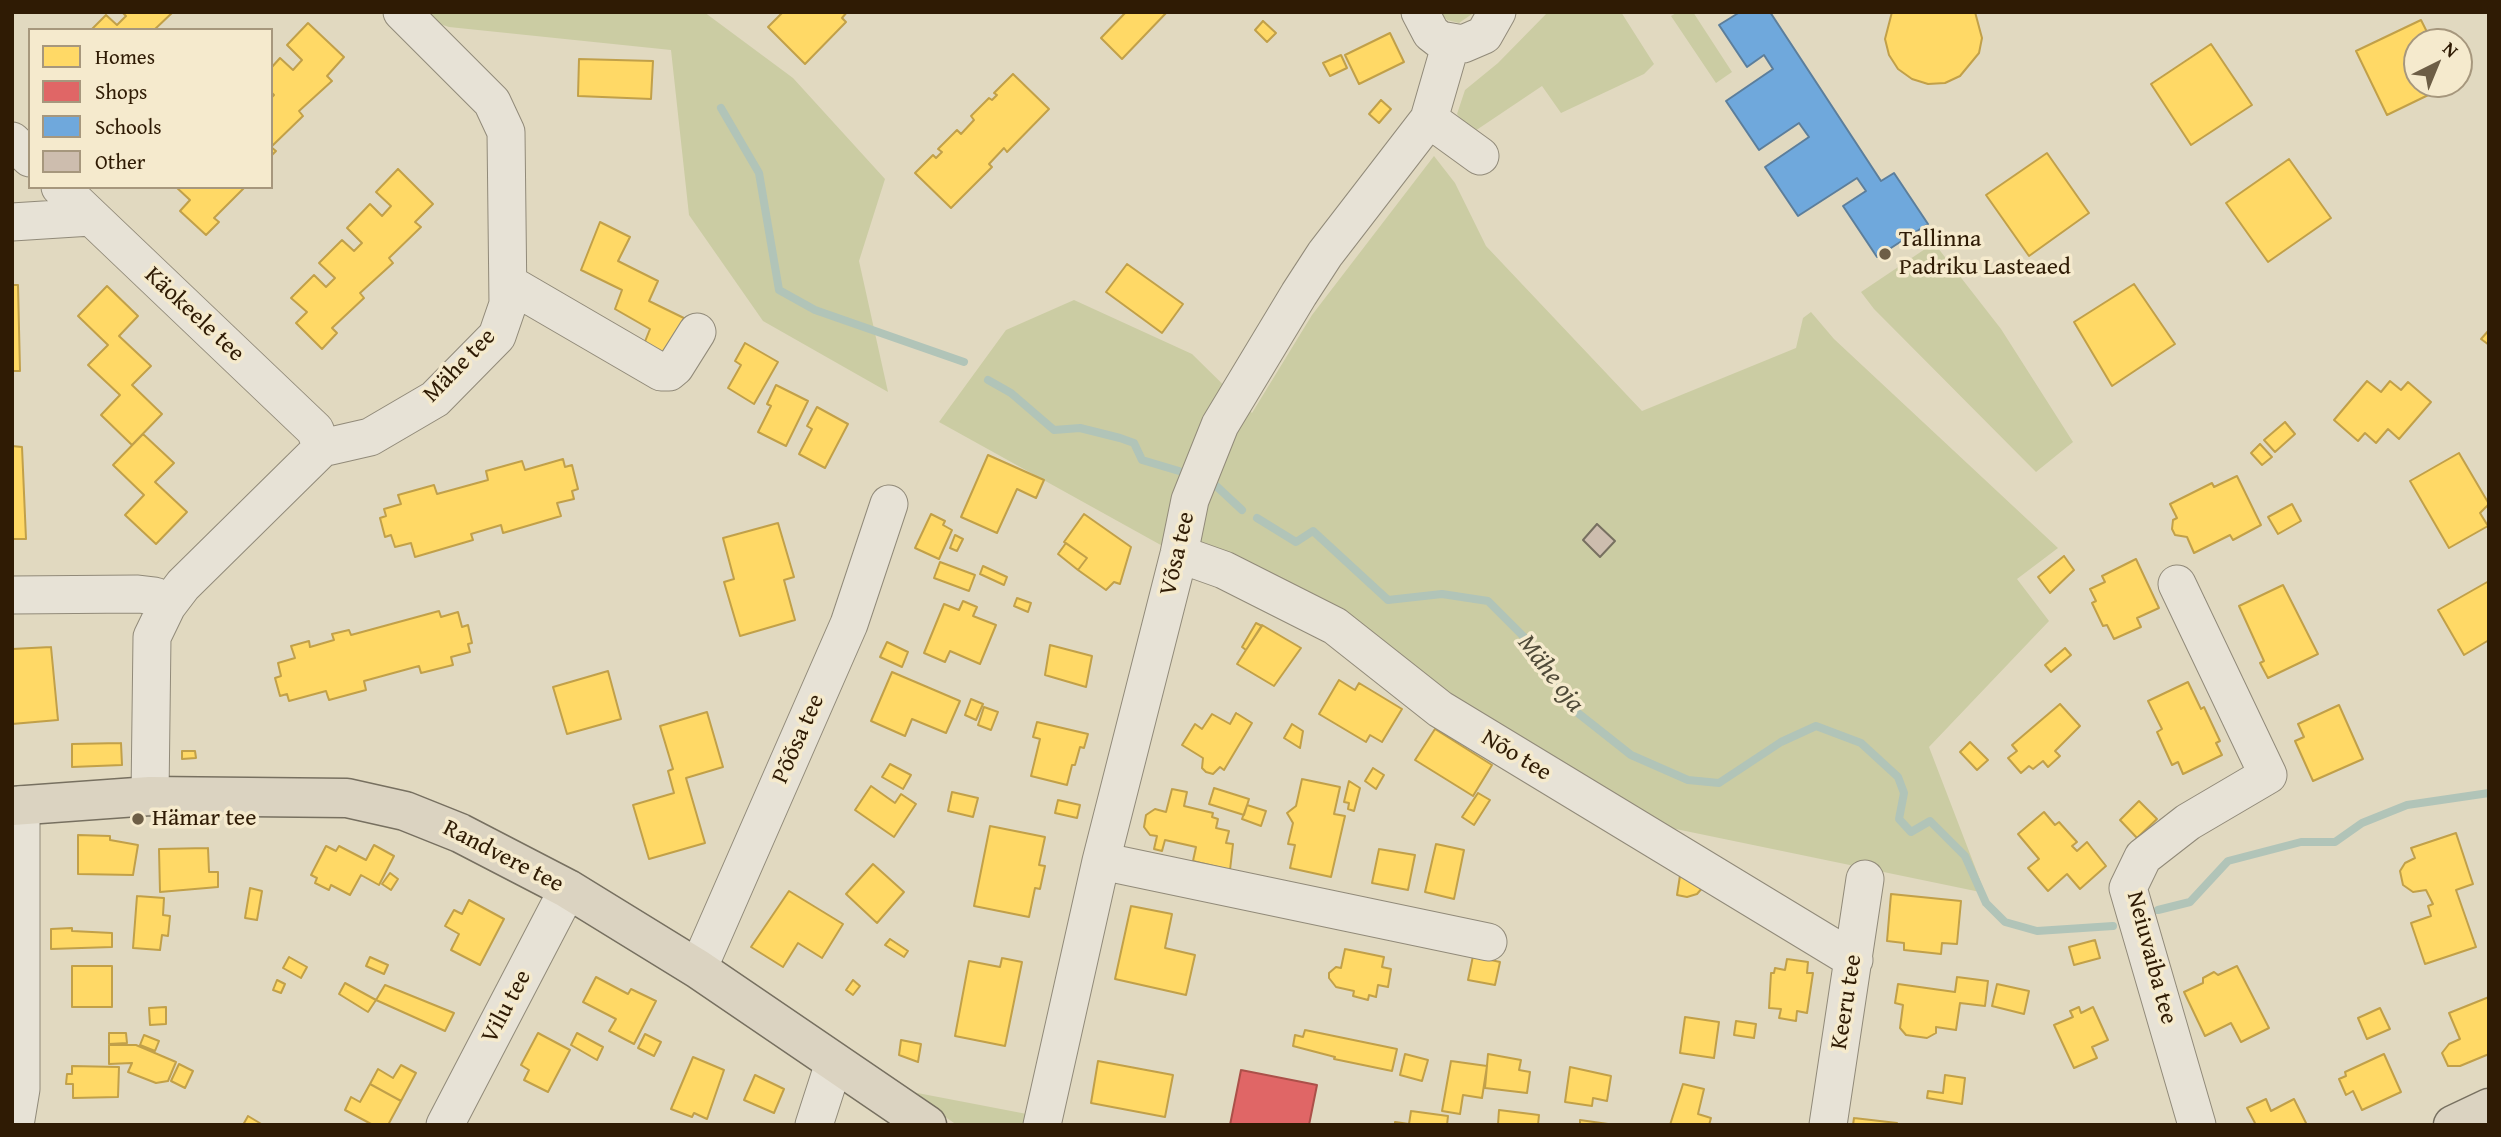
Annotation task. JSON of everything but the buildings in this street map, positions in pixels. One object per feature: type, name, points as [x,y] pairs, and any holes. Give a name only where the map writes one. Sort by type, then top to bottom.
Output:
[{"type":"main road","name":"Randvere tee","points":[[16,805],[150,796],[346,798],[405,811],[460,833],[568,889],[698,969],[927,1125]]},
{"type":"main road","points":[[2453,1125],[2489,1108]]},
{"type":"street","name":"Mähe tee","points":[[322,448],[370,437],[435,399],[497,336],[508,304],[506,132],[492,102],[402,12]]},
{"type":"street","points":[[1420,12],[1431,33],[1451,43],[1462,44],[1484,35],[1497,12]]},
{"type":"street","name":"Võsa tee","points":[[1042,1125],[1101,861],[1179,554],[1190,500],[1220,425],[1325,254],[1429,119],[1451,43]]},
{"type":"street","points":[[1429,119],[1480,156]]},
{"type":"street","points":[[12,141],[28,156]]},
{"type":"street","name":"Käokeele tee","points":[[62,189],[315,430],[322,448]]},
{"type":"street","points":[[12,222],[91,217]]},
{"type":"street","points":[[508,283],[661,372],[669,372],[675,367],[696,332]]},
{"type":"street","points":[[150,796],[152,637],[158,620],[183,585],[322,448]]},
{"type":"street","name":"Põõsa tee","points":[[698,969],[849,624],[890,504]]},
{"type":"street","name":"Nõo tee","points":[[1179,554],[1224,570],[1335,626],[1440,709],[1854,960]]},
{"type":"street","name":"Neiuvaiba tee","points":[[2177,584],[2268,775],[2188,822],[2152,850],[2143,858],[2128,888],[2197,1125]]},
{"type":"street","points":[[12,595],[138,594],[155,596],[167,606]]},
{"type":"street","points":[[15,1125],[21,1090],[16,805]]},
{"type":"street","points":[[1101,861],[1488,942]]},
{"type":"street","name":"Keeru tee","points":[[1828,1125],[1865,879]]},
{"type":"street","name":"Vilu tee","points":[[445,1125],[568,889]]},
{"type":"street","points":[[814,1125],[834,1063]]},
{"type":"green space","points":[[403,12],[704,12],[793,78],[885,179],[859,261],[888,392],[763,321],[689,215],[671,50],[449,27]]},
{"type":"green space","points":[[1440,12],[1475,12],[1459,23],[1447,20]]},
{"type":"green space","points":[[1548,12],[1621,12],[1654,64],[1644,74],[1561,113],[1542,86],[1472,133],[1457,114],[1465,90],[1498,63]]},
{"type":"green space","points":[[1678,12],[1693,12],[1732,72],[1716,83],[1671,16]]},
{"type":"green space","points":[[1434,156],[1455,183],[1486,246],[1642,411],[1796,348],[1803,318],[1811,312],[1834,339],[2058,548],[2017,579],[2049,621],[1929,747],[1985,893],[1671,828],[939,422],[1006,330],[1074,300],[1192,354],[1252,413],[1312,315]]},
{"type":"green space","points":[[1934,243],[2001,329],[2073,442],[2036,472],[1874,309],[1861,292]]},
{"type":"green space","points":[[907,1091],[1032,1115],[1028,1125],[957,1125]]},
{"type":"waterway","points":[[721,108],[759,173],[779,290],[815,310],[964,362]]},
{"type":"waterway","points":[[988,380],[1011,393],[1054,430],[1080,428],[1120,438],[1134,443],[1142,460],[1179,471]]},
{"type":"waterway","name":"Mähe oja","points":[[1213,483],[1242,510]]},
{"type":"waterway","name":"Mähe oja","points":[[1257,518],[1296,542],[1313,531],[1388,600],[1442,594],[1488,601],[1535,648],[1569,706],[1631,755],[1688,780],[1719,783],[1781,742],[1816,726],[1861,743],[1898,777],[1904,793],[1899,819],[1911,832],[1930,821],[1965,856],[1986,903],[2005,922],[2037,931],[2113,926]]},
{"type":"waterway","points":[[2158,910],[2190,902],[2228,861],[2301,842],[2335,842],[2362,823],[2407,805],[2489,793]]},
{"type":"place","name":"Tallinna Padriku Lasteaed","points":[[1885,254]]},
{"type":"place","name":"Hämar tee","points":[[138,819]]}]
